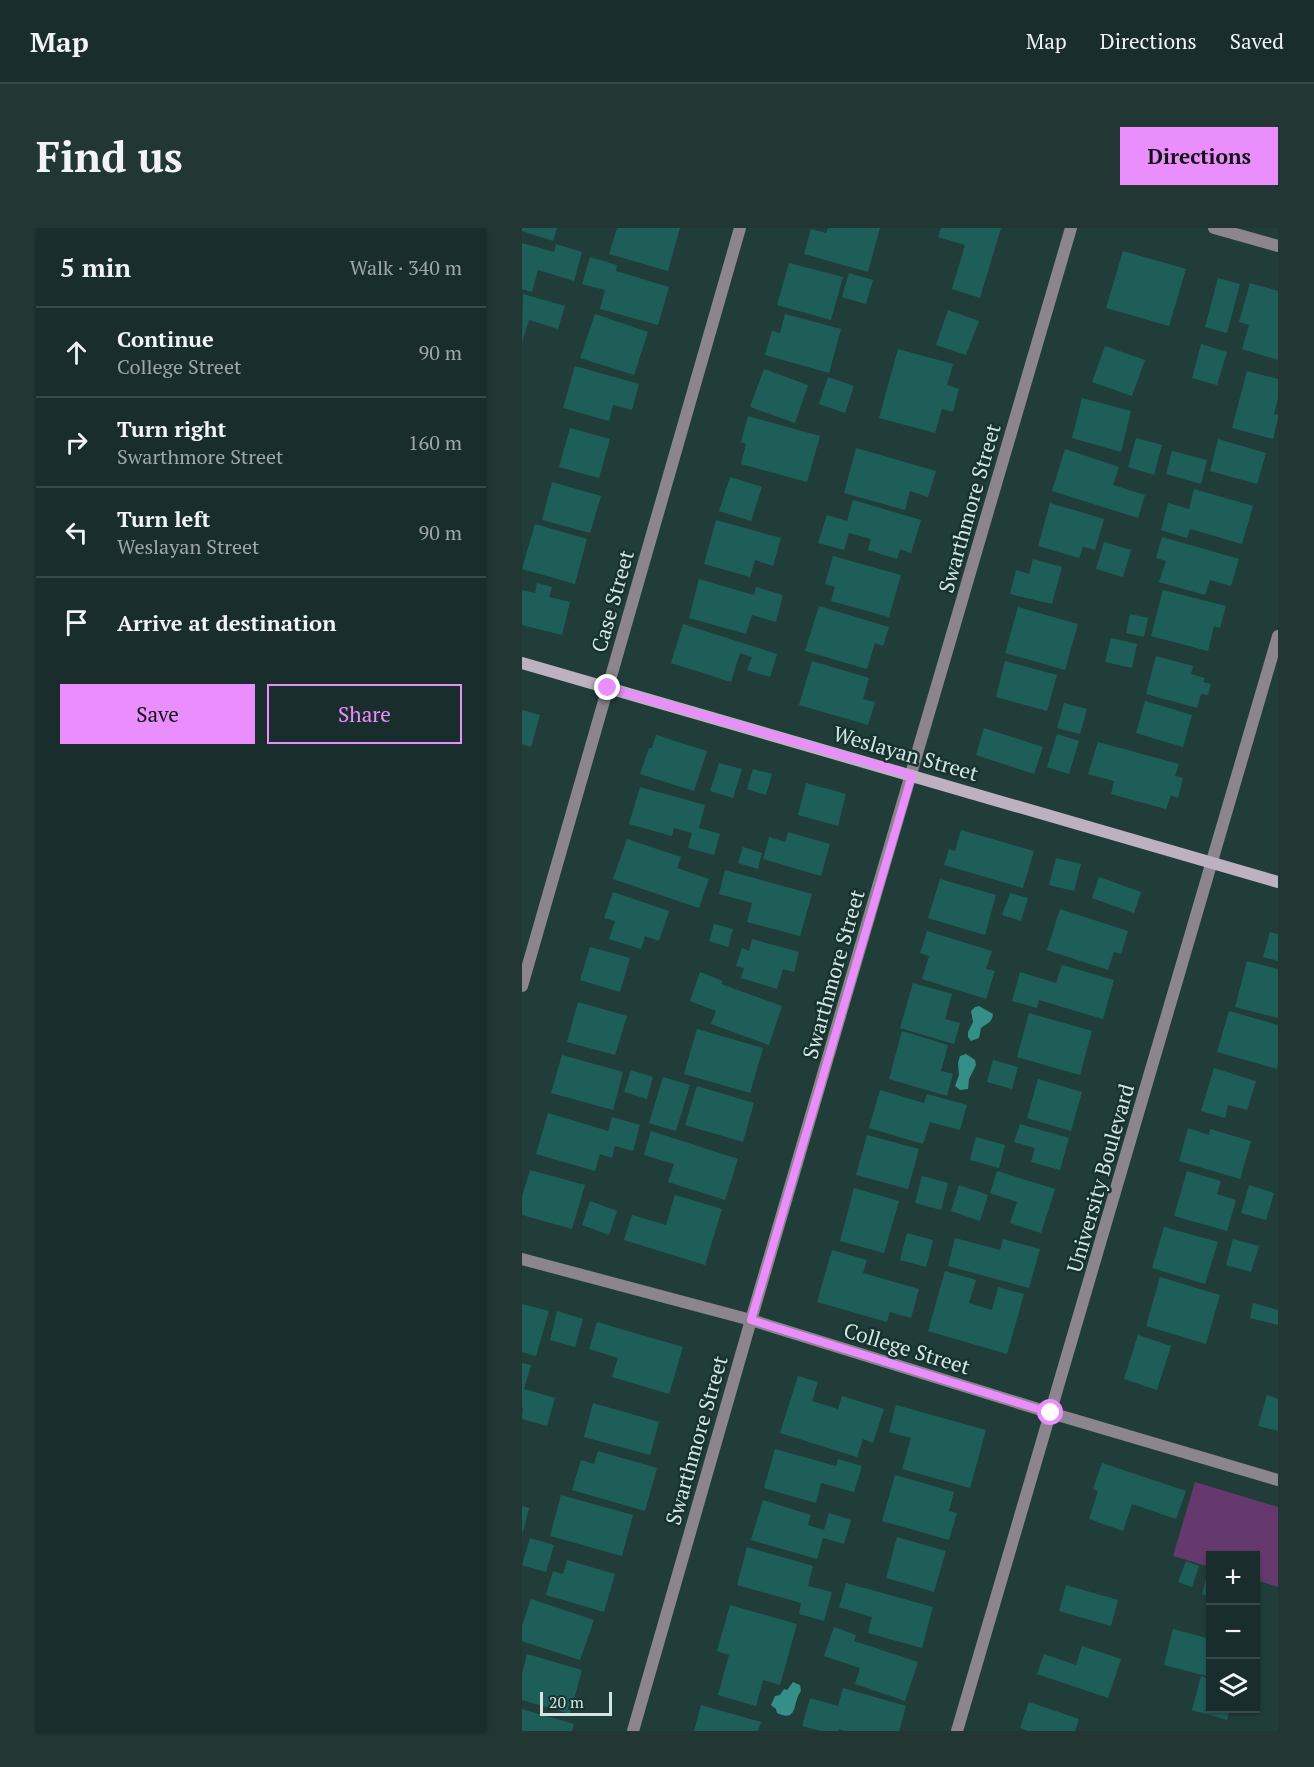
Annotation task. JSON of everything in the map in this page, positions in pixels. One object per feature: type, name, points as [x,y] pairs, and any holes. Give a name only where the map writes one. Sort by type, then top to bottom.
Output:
[{"type":"main road","name":"Weslayan Street","points":[[522,663],[1278,882]]},
{"type":"street","name":"Case Street","points":[[522,986],[740,228]]},
{"type":"street","name":"Swarthmore Street","points":[[633,1731],[1071,228]]},
{"type":"street","points":[[1214,228],[1278,246]]},
{"type":"street","name":"University Boulevard","points":[[957,1731],[1278,636]]},
{"type":"street","name":"College Street","points":[[522,1259],[751,1320],[1051,1413],[1278,1480]]},
{"type":"shaded area","points":[[1195,1482],[1278,1507],[1278,1587],[1260,1581],[1260,1551],[1206,1551],[1206,1566],[1173,1556]]},
{"type":"water","points":[[979,1006],[993,1014],[992,1019],[981,1028],[979,1038],[971,1041],[968,1032],[973,1022],[971,1011]]},
{"type":"water","points":[[966,1054],[975,1060],[976,1065],[969,1079],[968,1089],[960,1090],[955,1086],[959,1075],[958,1063],[960,1056]]},
{"type":"water","points":[[793,1682],[800,1685],[801,1691],[794,1710],[789,1715],[777,1713],[771,1705],[775,1696],[780,1695],[784,1689],[787,1690]]},
{"type":"building","points":[[522,228],[557,228],[553,241],[522,231]]},
{"type":"building","points":[[617,228],[680,228],[668,271],[609,254]]},
{"type":"building","points":[[828,228],[880,228],[868,272],[804,254],[811,229],[826,233]]},
{"type":"building","points":[[941,228],[1001,228],[980,298],[952,289],[965,245],[938,237]]},
{"type":"building","points":[[522,243],[554,252],[556,244],[582,252],[574,281],[538,270],[532,292],[522,289]]},
{"type":"building","points":[[1123,251],[1186,269],[1169,326],[1106,308]]},
{"type":"building","points":[[590,257],[617,265],[616,271],[669,287],[658,325],[600,309],[605,290],[582,284]]},
{"type":"building","points":[[789,263],[843,277],[831,320],[777,305]]},
{"type":"building","points":[[849,273],[873,280],[866,304],[842,297]]},
{"type":"building","points":[[1218,278],[1240,284],[1227,333],[1205,327]]},
{"type":"building","points":[[1250,283],[1278,291],[1278,360],[1242,349],[1249,325],[1239,322]]},
{"type":"building","points":[[523,294],[565,306],[558,329],[529,320],[522,342]]},
{"type":"building","points":[[948,310],[979,321],[966,355],[936,345]]},
{"type":"building","points":[[595,314],[648,332],[634,375],[580,358]]},
{"type":"building","points":[[785,314],[841,329],[829,373],[765,355],[772,331],[780,333]]},
{"type":"building","points":[[1201,344],[1227,352],[1217,385],[1192,378]]},
{"type":"building","points":[[1105,346],[1145,360],[1132,396],[1092,382]]},
{"type":"building","points":[[898,349],[953,364],[947,385],[959,389],[953,412],[942,409],[935,433],[879,418]]},
{"type":"building","points":[[575,366],[639,384],[632,410],[613,405],[609,421],[563,408]]},
{"type":"building","points":[[764,369],[808,385],[795,423],[750,407]]},
{"type":"building","points":[[1247,371],[1278,379],[1278,398],[1274,414],[1278,415],[1278,418],[1273,439],[1232,428]]},
{"type":"building","points":[[828,377],[854,386],[845,413],[819,404]]},
{"type":"building","points":[[1082,398],[1131,411],[1121,452],[1072,438]]},
{"type":"building","points":[[748,416],[820,436],[807,482],[741,464],[746,444],[741,442]]},
{"type":"building","points":[[570,428],[610,439],[599,478],[559,467]]},
{"type":"building","points":[[1136,438],[1162,445],[1154,475],[1128,467]]},
{"type":"building","points":[[1218,439],[1266,453],[1257,484],[1210,471]]},
{"type":"building","points":[[856,448],[936,471],[928,497],[910,491],[905,510],[844,493]]},
{"type":"building","points":[[1065,449],[1119,467],[1113,485],[1145,495],[1138,518],[1052,491]]},
{"type":"building","points":[[1172,451],[1207,460],[1201,484],[1166,474]]},
{"type":"building","points":[[730,477],[762,487],[751,521],[719,511]]},
{"type":"building","points":[[552,482],[601,496],[590,533],[542,520]]},
{"type":"building","points":[[1194,489],[1253,506],[1242,544],[1190,529],[1187,538],[1161,530],[1168,503],[1189,509]]},
{"type":"building","points":[[853,500],[921,520],[911,553],[900,549],[897,559],[868,550],[871,539],[849,533],[844,550],[818,543],[827,515],[847,521]]},
{"type":"building","points":[[1050,503],[1104,519],[1095,550],[1083,547],[1079,558],[1038,546]]},
{"type":"building","points":[[716,520],[781,538],[773,566],[755,560],[750,577],[704,564]]},
{"type":"building","points":[[535,524],[587,539],[575,584],[522,569]]},
{"type":"building","points":[[1162,537],[1239,559],[1231,586],[1210,580],[1205,595],[1159,582],[1166,561],[1156,558]]},
{"type":"building","points":[[1104,542],[1131,550],[1123,577],[1096,569]]},
{"type":"building","points":[[833,556],[901,575],[889,617],[831,601],[835,587],[825,584]]},
{"type":"building","points":[[1033,559],[1062,567],[1052,604],[1010,594],[1016,570],[1029,574]]},
{"type":"building","points":[[699,579],[754,595],[756,587],[783,595],[776,622],[752,615],[746,634],[689,618]]},
{"type":"building","points":[[537,583],[552,587],[549,597],[570,602],[562,635],[522,625],[522,590],[535,593]]},
{"type":"building","points":[[1163,590],[1226,606],[1220,628],[1214,626],[1208,651],[1151,636]]},
{"type":"building","points":[[819,606],[889,627],[883,646],[875,643],[867,669],[805,651]]},
{"type":"building","points":[[1018,607],[1078,624],[1065,670],[1005,653]]},
{"type":"building","points":[[1130,614],[1148,618],[1144,637],[1126,633]]},
{"type":"building","points":[[683,624],[777,654],[770,677],[747,670],[752,657],[740,653],[731,682],[671,663]]},
{"type":"building","points":[[1111,638],[1137,644],[1132,668],[1105,662]]},
{"type":"building","points":[[1156,656],[1193,666],[1191,674],[1205,678],[1203,682],[1211,684],[1208,695],[1201,694],[1197,708],[1146,694]]},
{"type":"building","points":[[812,661],[869,678],[863,699],[875,702],[868,725],[799,705]]},
{"type":"building","points":[[1005,661],[1057,675],[1047,711],[996,697]]},
{"type":"building","points":[[1145,701],[1192,715],[1183,747],[1136,733]]},
{"type":"building","points":[[1064,703],[1087,709],[1080,734],[1057,728]]},
{"type":"building","points":[[522,710],[540,715],[531,747],[522,744]]},
{"type":"building","points":[[984,728],[1043,747],[1034,774],[976,755]]},
{"type":"building","points":[[1057,734],[1079,741],[1069,774],[1047,767]]},
{"type":"building","points":[[656,735],[707,751],[694,791],[640,774]]},
{"type":"building","points":[[1098,742],[1179,764],[1175,776],[1183,778],[1178,798],[1171,795],[1166,809],[1111,794],[1114,781],[1088,774]]},
{"type":"building","points":[[719,763],[742,769],[733,798],[710,791]]},
{"type":"building","points":[[753,769],[772,774],[766,795],[747,789]]},
{"type":"building","points":[[806,783],[846,794],[838,826],[798,815]]},
{"type":"building","points":[[640,787],[705,805],[699,828],[720,834],[714,855],[688,848],[692,833],[674,828],[672,836],[629,824]]},
{"type":"building","points":[[961,830],[1034,851],[1023,888],[944,865],[949,849],[955,851]]},
{"type":"building","points":[[788,832],[830,844],[821,876],[763,859],[769,837],[785,842]]},
{"type":"building","points":[[627,839],[681,857],[677,868],[709,879],[699,908],[613,879]]},
{"type":"building","points":[[743,847],[762,853],[758,869],[738,863]]},
{"type":"building","points":[[1056,858],[1081,864],[1074,891],[1049,885]]},
{"type":"building","points":[[725,870],[812,894],[800,936],[747,922],[752,903],[719,894]]},
{"type":"building","points":[[1099,877],[1141,892],[1134,913],[1092,898]]},
{"type":"building","points":[[940,879],[996,895],[985,935],[928,918]]},
{"type":"building","points":[[613,892],[669,911],[659,941],[645,936],[641,949],[609,939],[615,921],[604,918]]},
{"type":"building","points":[[1010,893],[1028,898],[1021,921],[1002,915]]},
{"type":"building","points":[[1060,909],[1128,931],[1121,954],[1114,952],[1108,970],[1047,950]]},
{"type":"building","points":[[714,924],[733,929],[728,947],[709,941]]},
{"type":"building","points":[[927,931],[992,951],[986,969],[995,971],[986,999],[922,979],[929,956],[920,953]]},
{"type":"building","points":[[1270,932],[1278,934],[1278,961],[1263,957]]},
{"type":"building","points":[[752,939],[799,952],[794,972],[783,969],[777,989],[741,978],[744,968],[736,966],[742,948],[749,951]]},
{"type":"building","points":[[590,947],[630,958],[620,992],[580,980]]},
{"type":"building","points":[[1247,961],[1278,969],[1278,1018],[1235,1007]]},
{"type":"building","points":[[1062,965],[1114,980],[1103,1019],[1039,1000],[1037,1008],[1012,1001],[1020,972],[1056,983]]},
{"type":"building","points":[[700,972],[723,981],[721,984],[782,1006],[769,1045],[711,1024],[716,1011],[690,1001]]},
{"type":"building","points":[[913,983],[952,994],[945,1019],[960,1023],[954,1044],[900,1028]]},
{"type":"building","points":[[578,1002],[627,1016],[615,1055],[567,1042]]},
{"type":"building","points":[[1229,1011],[1278,1025],[1277,1069],[1217,1052]]},
{"type":"building","points":[[1029,1013],[1092,1031],[1080,1075],[1017,1057]]},
{"type":"building","points":[[697,1029],[763,1048],[750,1093],[684,1074]]},
{"type":"building","points":[[902,1031],[948,1045],[941,1071],[953,1074],[947,1096],[889,1079]]},
{"type":"building","points":[[562,1055],[623,1072],[613,1110],[551,1093]]},
{"type":"building","points":[[993,1060],[1018,1067],[1012,1089],[987,1082]]},
{"type":"building","points":[[1214,1068],[1256,1081],[1247,1110],[1228,1105],[1225,1118],[1201,1111]]},
{"type":"building","points":[[631,1070],[653,1077],[647,1099],[624,1092]]},
{"type":"building","points":[[663,1077],[690,1085],[676,1131],[649,1123]]},
{"type":"building","points":[[1038,1079],[1082,1092],[1071,1131],[1027,1118]]},
{"type":"building","points":[[697,1086],[754,1103],[743,1142],[685,1125]]},
{"type":"building","points":[[880,1090],[924,1103],[927,1094],[967,1105],[960,1130],[930,1122],[923,1144],[869,1128]]},
{"type":"building","points":[[548,1113],[608,1131],[612,1117],[640,1125],[633,1151],[615,1146],[612,1158],[600,1154],[595,1171],[536,1154]]},
{"type":"building","points":[[1020,1124],[1069,1138],[1060,1170],[1031,1162],[1035,1148],[1014,1142]]},
{"type":"building","points":[[1188,1128],[1209,1135],[1210,1129],[1251,1141],[1240,1179],[1179,1161]]},
{"type":"building","points":[[651,1131],[738,1159],[725,1200],[668,1182],[674,1164],[644,1155]]},
{"type":"building","points":[[867,1135],[919,1149],[908,1189],[856,1175]]},
{"type":"building","points":[[976,1137],[1005,1145],[999,1168],[970,1160]]},
{"type":"building","points":[[530,1170],[585,1185],[572,1229],[522,1215],[522,1197]]},
{"type":"building","points":[[997,1171],[1055,1189],[1041,1233],[1010,1223],[1017,1202],[990,1193]]},
{"type":"building","points":[[1187,1171],[1221,1181],[1217,1194],[1236,1200],[1227,1231],[1174,1216]]},
{"type":"building","points":[[922,1176],[948,1183],[941,1210],[915,1203]]},
{"type":"building","points":[[959,1185],[988,1195],[980,1221],[951,1211]]},
{"type":"building","points":[[1249,1185],[1274,1193],[1266,1220],[1241,1213]]},
{"type":"building","points":[[854,1188],[899,1201],[884,1253],[840,1241]]},
{"type":"building","points":[[675,1195],[722,1209],[705,1265],[624,1240],[632,1215],[666,1225]]},
{"type":"building","points":[[590,1201],[617,1211],[609,1235],[582,1225]]},
{"type":"building","points":[[1164,1227],[1218,1242],[1205,1284],[1152,1268]]},
{"type":"building","points":[[907,1233],[933,1240],[926,1267],[900,1260]]},
{"type":"building","points":[[955,1238],[1000,1250],[1003,1239],[1040,1249],[1029,1288],[948,1266]]},
{"type":"building","points":[[1233,1239],[1259,1246],[1251,1272],[1226,1265]]},
{"type":"building","points":[[832,1250],[867,1260],[863,1273],[919,1289],[911,1318],[890,1312],[887,1322],[817,1302]]},
{"type":"building","points":[[945,1271],[976,1280],[969,1303],[992,1310],[998,1287],[1024,1294],[1007,1354],[928,1331]]},
{"type":"building","points":[[1160,1277],[1220,1295],[1206,1344],[1146,1326]]},
{"type":"building","points":[[1253,1303],[1278,1310],[1278,1325],[1250,1318]]},
{"type":"building","points":[[522,1304],[549,1311],[536,1356],[522,1352]]},
{"type":"building","points":[[557,1311],[583,1319],[575,1347],[550,1340]]},
{"type":"building","points":[[597,1322],[683,1347],[669,1394],[612,1377],[618,1358],[589,1349]]},
{"type":"building","points":[[1138,1335],[1171,1346],[1157,1390],[1124,1379]]},
{"type":"building","points":[[522,1363],[531,1365],[524,1389],[555,1398],[547,1426],[522,1419]]},
{"type":"building","points":[[798,1376],[818,1382],[812,1401],[838,1409],[842,1396],[884,1409],[873,1443],[863,1439],[857,1457],[780,1433]]},
{"type":"building","points":[[1267,1395],[1278,1399],[1278,1431],[1258,1426]]},
{"type":"building","points":[[593,1403],[659,1422],[650,1455],[584,1437]]},
{"type":"building","points":[[896,1405],[986,1430],[970,1488],[902,1469],[911,1438],[889,1432]]},
{"type":"building","points":[[775,1449],[836,1466],[838,1459],[862,1466],[854,1492],[821,1483],[816,1503],[764,1488]]},
{"type":"building","points":[[598,1451],[657,1468],[645,1511],[572,1490],[581,1460],[594,1464]]},
{"type":"building","points":[[1102,1463],[1186,1491],[1176,1519],[1132,1504],[1123,1531],[1089,1519],[1098,1491],[1093,1489]]},
{"type":"building","points":[[895,1475],[954,1492],[949,1511],[957,1513],[949,1540],[882,1521]]},
{"type":"building","points":[[561,1495],[633,1515],[622,1556],[550,1536]]},
{"type":"building","points":[[763,1500],[811,1515],[808,1525],[824,1530],[829,1513],[851,1520],[844,1544],[823,1538],[817,1559],[751,1540]]},
{"type":"building","points":[[522,1506],[529,1508],[523,1532],[522,1532]]},
{"type":"building","points":[[897,1537],[946,1551],[934,1592],[886,1578]]},
{"type":"building","points":[[530,1538],[554,1545],[546,1572],[522,1565]]},
{"type":"building","points":[[747,1547],[813,1566],[808,1586],[832,1592],[824,1621],[799,1614],[801,1603],[737,1585]]},
{"type":"building","points":[[567,1560],[615,1574],[604,1612],[546,1595],[553,1571],[563,1574]]},
{"type":"building","points":[[1186,1561],[1199,1566],[1192,1587],[1178,1582]]},
{"type":"building","points":[[1206,1579],[1206,1596],[1202,1594]]},
{"type":"building","points":[[846,1583],[933,1607],[922,1648],[868,1633],[872,1617],[839,1607]]},
{"type":"building","points":[[1066,1585],[1118,1600],[1111,1626],[1059,1611]]},
{"type":"building","points":[[531,1599],[594,1620],[580,1660],[522,1641],[522,1626]]},
{"type":"building","points":[[730,1605],[797,1624],[780,1685],[763,1680],[756,1706],[718,1695],[729,1655],[717,1651]]},
{"type":"building","points":[[834,1627],[856,1635],[854,1641],[918,1662],[905,1701],[855,1684],[860,1668],[824,1656]]},
{"type":"building","points":[[1173,1629],[1206,1638],[1206,1676],[1164,1665]]},
{"type":"building","points":[[1082,1646],[1121,1659],[1108,1698],[1037,1674],[1044,1654],[1076,1665]]},
{"type":"building","points":[[527,1654],[582,1670],[570,1714],[522,1700],[522,1674]]},
{"type":"building","points":[[1201,1676],[1206,1678],[1206,1713],[1229,1713],[1227,1720],[1192,1710]]},
{"type":"building","points":[[843,1688],[906,1706],[899,1731],[839,1729],[838,1731],[821,1731],[802,1726],[810,1698],[838,1706]]},
{"type":"building","points":[[1029,1702],[1079,1719],[1075,1731],[1028,1731],[1020,1728]]},
{"type":"building","points":[[701,1705],[761,1722],[758,1731],[694,1731]]},
{"type":"building","points":[[522,1709],[574,1724],[572,1731],[522,1731]]},
{"type":"route","points":[[608,688],[912,775],[751,1320],[1051,1413]]}]
